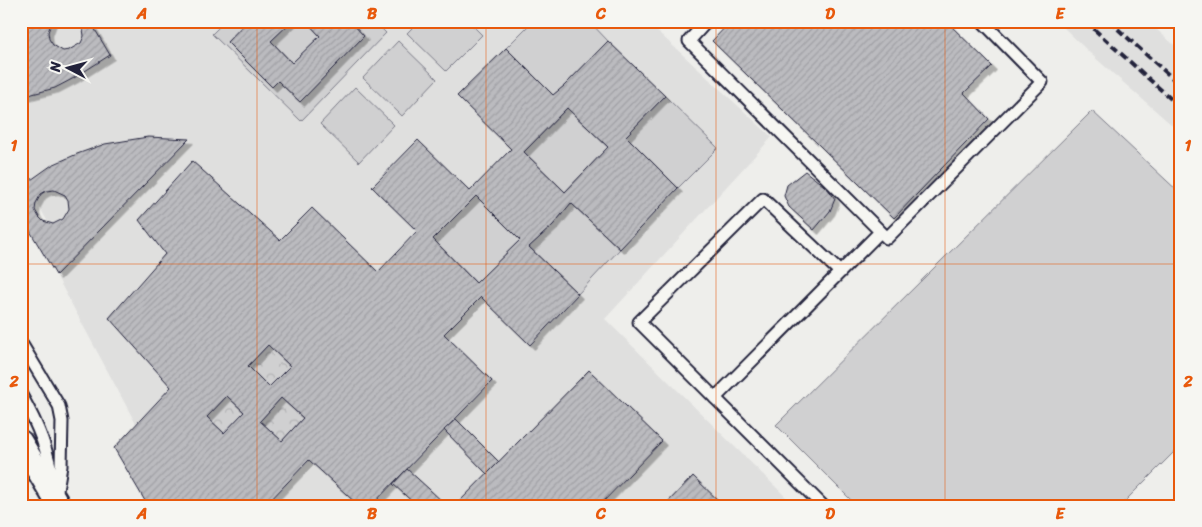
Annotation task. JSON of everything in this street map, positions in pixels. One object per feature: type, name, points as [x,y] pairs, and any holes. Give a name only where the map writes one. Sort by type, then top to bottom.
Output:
[{"type":"street","points":[[21,442],[58,503]]},
{"type":"lane","points":[[707,21],[689,41],[887,238],[1042,82],[982,21]]},
{"type":"lane","points":[[823,506],[639,322],[763,199],[840,272]]},
{"type":"lane","points":[[715,398],[880,232]]},
{"type":"lane","points":[[21,343],[59,406],[62,421],[58,503]]},
{"type":"lane","points":[[21,395],[37,422],[50,461],[58,503]]},
{"type":"shaded area","points":[[21,21],[646,21],[772,137],[605,319],[795,506],[148,506],[114,448],[136,424],[56,275],[53,231],[21,174]]},
{"type":"shaded area","points":[[1057,21],[1147,21],[1181,51],[1181,133],[1092,55]]},
{"type":"green space","points":[[225,21],[247,21],[272,87],[278,81],[300,102],[364,36],[350,21],[374,21],[386,33],[301,121],[212,34]]},
{"type":"green space","points":[[292,21],[306,21],[320,36],[292,63],[271,41]]},
{"type":"green space","points":[[419,21],[468,21],[482,35],[446,71],[407,33]]},
{"type":"green space","points":[[533,21],[589,21],[608,41],[553,95],[506,48]]},
{"type":"green space","points":[[398,41],[437,79],[402,116],[363,78]]},
{"type":"green space","points":[[355,87],[394,125],[359,162],[320,124]]},
{"type":"green space","points":[[665,96],[718,148],[678,188],[626,136]]},
{"type":"green space","points":[[567,108],[608,147],[565,192],[524,152]]},
{"type":"green space","points":[[1092,111],[1181,194],[1181,445],[1120,506],[857,506],[776,425]]},
{"type":"green space","points":[[476,196],[520,240],[476,283],[433,239]]},
{"type":"green space","points":[[571,203],[620,249],[578,294],[529,247],[553,225]]},
{"type":"green space","points":[[268,345],[290,366],[269,387],[248,366]]},
{"type":"green space","points":[[227,396],[244,412],[224,433],[207,417]]},
{"type":"green space","points":[[281,398],[303,418],[282,441],[260,421]]},
{"type":"building","points":[[27,21],[52,21],[48,32],[49,39],[53,45],[63,51],[69,50],[81,43],[84,36],[79,21],[90,21],[110,55],[55,88],[21,97],[21,28]]},
{"type":"building","points":[[247,21],[292,21],[271,41],[292,63],[320,36],[306,21],[350,21],[364,36],[300,102],[278,81],[272,87],[227,42]]},
{"type":"building","points":[[731,21],[946,21],[992,66],[964,93],[989,119],[894,218],[712,41]]},
{"type":"building","points":[[608,41],[665,96],[626,136],[678,188],[620,249],[571,203],[553,225],[529,247],[578,294],[530,345],[481,297],[444,334],[492,381],[371,506],[359,506],[309,460],[265,506],[148,506],[114,448],[171,387],[109,318],[165,254],[139,220],[192,161],[280,240],[312,208],[378,272],[417,231],[372,187],[418,140],[470,191],[511,149],[457,96],[506,48],[553,95]],"holes":[[[567,108],[608,147],[565,192],[524,152]],[[476,196],[520,240],[476,283],[433,239]],[[268,345],[290,366],[269,387],[248,366]],[[227,396],[244,412],[224,433],[207,417]],[[281,398],[303,418],[282,441],[260,421]]]},
{"type":"building","points":[[148,137],[189,139],[56,275],[21,216],[21,187],[52,165],[105,144]],"holes":[[[54,190],[65,195],[68,200],[69,209],[63,219],[53,224],[43,221],[35,210],[36,203],[41,194]]]},
{"type":"building","points":[[805,171],[828,189],[835,199],[830,211],[814,230],[789,207],[784,196],[787,185]]},
{"type":"building","points":[[589,370],[662,441],[599,506],[455,506]]},
{"type":"building","points":[[456,419],[499,462],[487,474],[444,430]]},
{"type":"building","points":[[407,469],[447,506],[417,506],[393,484]]},
{"type":"building","points":[[693,476],[724,506],[664,506]]},
{"type":"railway","points":[[1085,21],[1181,108]]},
{"type":"railway","points":[[1109,21],[1181,86]]}]
